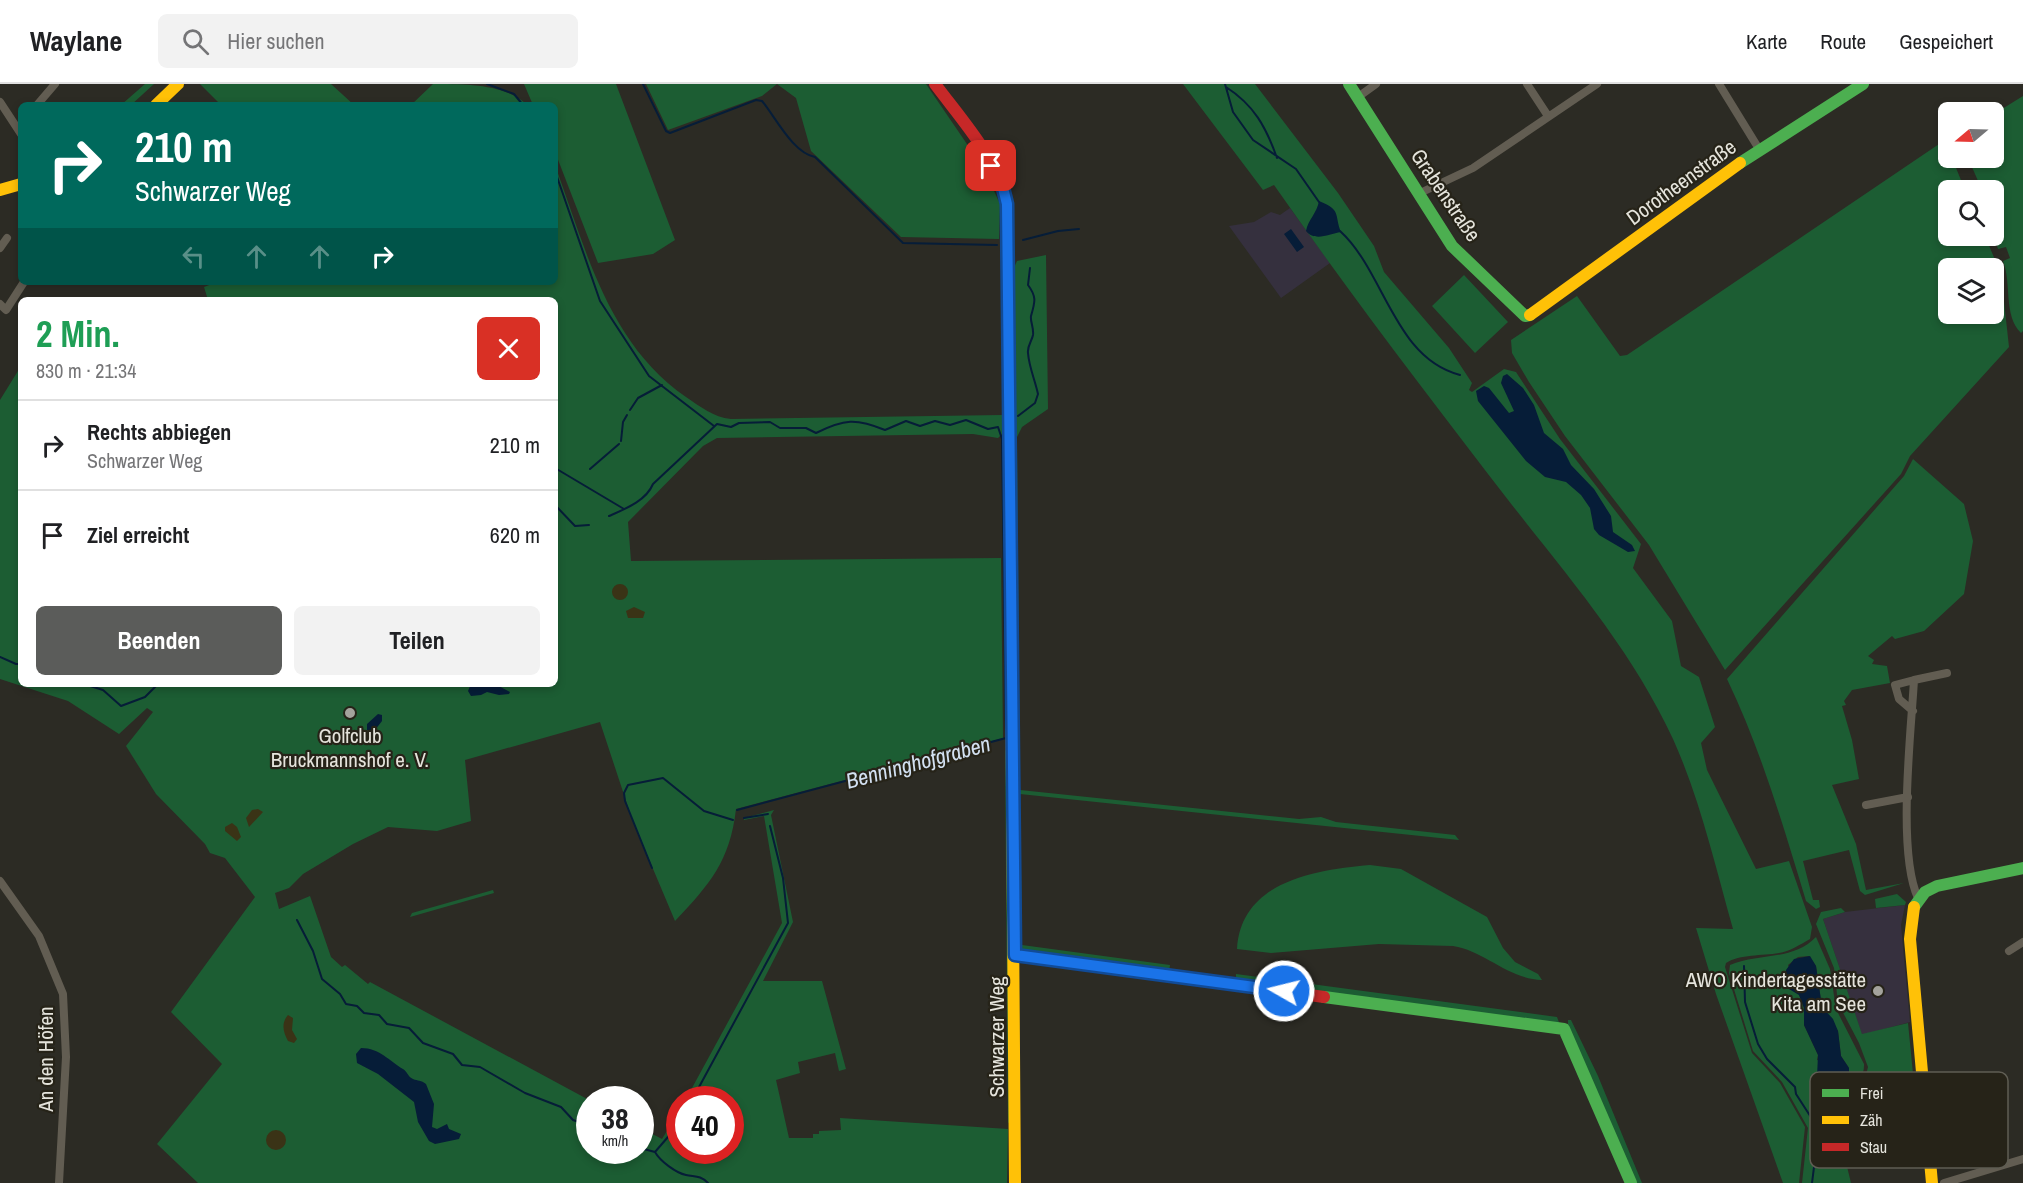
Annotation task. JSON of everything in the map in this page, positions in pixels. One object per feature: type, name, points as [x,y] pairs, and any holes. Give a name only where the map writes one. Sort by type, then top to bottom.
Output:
[{"type":"street","points":[[40,102],[55,84]]},
{"type":"street","points":[[159,102],[177,84]]},
{"type":"street","name":"Schwarzer Weg","points":[[935,84],[991,166],[1003,188],[1007,204],[1015,955],[1015,1183]]},
{"type":"street","name":"Grabenstraße","points":[[1349,84],[1452,246],[1526,316]]},
{"type":"street","points":[[1358,97],[1376,84]]},
{"type":"street","points":[[1527,84],[1548,116]]},
{"type":"street","points":[[1420,194],[1473,168],[1597,84]]},
{"type":"street","points":[[1719,84],[1759,149]]},
{"type":"street","name":"Dorotheenstraße","points":[[1526,316],[1533,314],[1759,149],[1863,84]]},
{"type":"street","points":[[0,102],[18,125]]},
{"type":"street","points":[[0,190],[18,185]]},
{"type":"street","points":[[0,248],[7,238]]},
{"type":"street","points":[[3,307],[21,285]]},
{"type":"street","points":[[1913,711],[1899,699],[1895,685],[1947,673]]},
{"type":"street","points":[[1914,680],[1908,797],[1911,878],[1918,898]]},
{"type":"street","points":[[1866,806],[1908,797]]},
{"type":"street","points":[[1922,1072],[1910,939],[1910,922],[1918,898],[1935,886],[2023,868]]},
{"type":"street","name":"An den Höfen","points":[[0,881],[39,936],[63,994],[66,1057],[59,1183]]},
{"type":"street","points":[[2009,951],[2023,942]]},
{"type":"street","points":[[1015,955],[1564,1029],[1631,1183]]},
{"type":"street","points":[[2008,1164],[2023,1159]]},
{"type":"street","points":[[1931,1168],[1932,1183]]},
{"type":"street","points":[[1944,1183],[1993,1168]]},
{"type":"shaded area","points":[[1290,208],[1330,263],[1281,298],[1229,226],[1254,222],[1271,212],[1280,215]]},
{"type":"shaded area","name":"AWO Kindertagesstätte Kita am See","points":[[1905,905],[1901,925],[1910,1022],[1862,1035],[1823,919],[1845,912]]},
{"type":"green space","points":[[145,84],[154,84],[134,102],[124,102]]},
{"type":"green space","points":[[200,84],[331,84],[351,102],[218,102]]},
{"type":"green space","points":[[433,84],[472,85],[497,89],[523,102],[414,102]]},
{"type":"green space","points":[[524,84],[616,84],[675,240],[653,254],[598,263],[558,160],[558,102],[532,102]]},
{"type":"green space","points":[[646,84],[777,84],[762,96],[668,130]]},
{"type":"green space","points":[[777,84],[926,84],[984,169],[1000,204],[999,239],[901,237],[811,151],[796,98]]},
{"type":"green space","points":[[1183,84],[1255,84],[1338,193],[1374,246],[1384,272],[1449,348],[1472,383],[1469,390],[1472,392],[1504,369],[1516,372],[1560,439],[1641,544],[1633,568],[1672,621],[1681,666],[1699,677],[1715,727],[1701,743],[1707,770],[1756,869],[1789,861],[1812,927],[1810,939],[1791,949],[1779,953],[1738,958],[1726,963],[1725,967],[1752,1053],[1780,1083],[1805,1127],[1799,1183],[1783,1183],[1716,994],[1696,928],[1733,929],[1691,785],[1673,739],[1657,707],[1620,646],[1599,617],[1391,346],[1274,185],[1263,190]]},
{"type":"green space","points":[[2023,96],[2023,331],[2021,333],[2015,326],[2010,308],[2004,261],[2010,258],[2006,247],[1998,249],[1997,246],[2004,246],[2004,180],[1978,180],[1972,168],[2004,168],[2004,108]]},
{"type":"green space","points":[[1938,145],[1938,168],[1956,168],[1961,180],[1938,180],[1938,246],[1989,246],[1994,258],[1938,258],[1938,324],[2004,324],[2004,301],[2009,347],[1910,456],[1901,474],[1725,670],[1649,545],[1565,436],[1529,382],[1512,353],[1511,340],[1577,296],[1620,356],[1627,355]]},
{"type":"green space","points":[[558,173],[590,262],[618,322],[637,350],[659,375],[707,411],[731,419],[1002,415],[1002,434],[998,438],[973,434],[717,438],[703,446],[628,522],[631,561],[1001,558],[1003,738],[736,809],[729,843],[716,871],[675,921],[632,819],[600,722],[465,760],[471,821],[437,831],[388,827],[353,844],[303,874],[289,888],[275,893],[279,909],[310,896],[331,957],[342,967],[345,965],[368,984],[370,982],[576,1093],[576,1164],[654,1164],[654,1135],[662,1139],[666,1132],[666,1164],[744,1164],[744,1086],[693,1086],[782,923],[764,816],[744,820],[744,818],[774,810],[771,815],[793,922],[763,981],[822,981],[846,1069],[839,1071],[835,1053],[798,1062],[800,1073],[776,1080],[789,1138],[813,1138],[813,1134],[819,1134],[819,1131],[841,1130],[840,1118],[1008,1129],[1007,1183],[198,1183],[157,1144],[222,1064],[171,1012],[255,897],[225,858],[210,853],[205,844],[156,794],[126,746],[153,712],[147,708],[119,734],[68,701],[25,687],[558,687],[558,297],[207,297],[204,287],[209,285],[558,285]]},
{"type":"green space","points":[[1046,255],[1048,409],[1022,427],[1017,437],[1020,790],[1299,819],[1321,817],[1336,822],[1455,835],[1459,840],[1020,794],[1022,945],[1170,965],[1169,972],[1018,950],[1011,274],[1017,261]]},
{"type":"green space","points":[[1464,275],[1508,322],[1475,353],[1432,306]]},
{"type":"green space","points":[[18,371],[18,685],[0,679],[0,400]]},
{"type":"green space","points":[[1913,459],[1964,504],[1973,541],[1964,594],[1924,631],[1895,639],[1892,636],[1868,656],[1874,660],[1872,664],[1887,666],[1890,683],[1852,690],[1844,701],[1846,705],[1842,706],[1852,740],[1859,779],[1832,785],[1856,844],[1866,890],[1904,883],[1865,895],[1860,891],[1849,850],[1803,861],[1813,900],[1819,900],[1820,907],[1816,909],[1806,901],[1761,760],[1727,679],[1904,476]]},
{"type":"green space","points":[[1005,750],[1009,752],[1012,1121],[1008,1123]]},
{"type":"green space","points":[[1370,865],[1401,869],[1487,917],[1503,948],[1515,962],[1538,974],[1542,980],[1518,975],[1476,953],[1453,946],[1379,944],[1271,953],[1237,949],[1242,926],[1252,908],[1266,894],[1284,883],[1305,876]]},
{"type":"green space","points":[[493,890],[494,893],[410,917],[412,913]]},
{"type":"green space","points":[[1897,894],[1906,902],[1905,905],[1876,908],[1875,899]]},
{"type":"green space","points":[[1841,908],[1845,912],[1823,919],[1862,1034],[1908,1023],[1913,1072],[1867,1072],[1868,1067],[1859,1043],[1838,1003],[1834,968],[1816,924],[1821,912]]},
{"type":"green space","points":[[1816,937],[1830,969],[1836,1009],[1864,1064],[1863,1072],[1810,1072],[1810,1168],[1847,1168],[1851,1183],[1802,1183],[1808,1128],[1782,1082],[1753,1051],[1729,973],[1730,965],[1741,961],[1797,950]],"holes":[[[1809,956],[1816,966],[1822,1007],[1838,1031],[1841,1056],[1849,1068],[1817,1060],[1818,1055],[1804,1025],[1804,1008],[1788,965],[1798,957]]]},
{"type":"green space","points":[[1236,974],[1557,1017],[1560,1025],[1236,981]]},
{"type":"green space","points":[[1568,1020],[1571,1020],[1598,1076],[1642,1183],[1633,1183],[1568,1025]]},
{"type":"sand","points":[[620,584],[626,586],[628,592],[626,598],[620,600],[614,598],[612,592],[614,586]]},
{"type":"sand","points":[[634,607],[645,612],[643,618],[628,618],[626,611]]},
{"type":"sand","points":[[258,809],[263,812],[249,827],[246,818],[252,810]]},
{"type":"sand","points":[[232,823],[237,827],[241,837],[237,841],[225,831],[225,827]]},
{"type":"sand","points":[[288,1015],[293,1018],[292,1030],[297,1039],[294,1043],[288,1041],[284,1031],[284,1021]]},
{"type":"sand","points":[[272,1130],[280,1130],[286,1136],[286,1144],[280,1150],[272,1150],[266,1144],[266,1136]]},
{"type":"water","points":[[1319,201],[1334,210],[1341,232],[1318,237],[1306,231]]},
{"type":"water","points":[[1291,229],[1304,247],[1297,252],[1284,234]]},
{"type":"water","points":[[1507,374],[1523,388],[1534,405],[1544,433],[1563,449],[1571,465],[1594,489],[1611,516],[1613,532],[1632,545],[1635,551],[1628,552],[1599,535],[1594,529],[1590,508],[1581,495],[1566,482],[1545,477],[1526,461],[1478,401],[1476,391],[1484,386],[1489,388],[1509,413],[1514,411],[1501,383],[1503,376]]},
{"type":"water","points":[[470,687],[501,687],[510,692],[499,695],[487,692],[471,696],[468,691]]},
{"type":"water","points":[[378,714],[382,715],[382,721],[375,730],[367,730],[367,724]]},
{"type":"water","points":[[1810,956],[1816,966],[1822,1007],[1833,1019],[1838,1031],[1841,1056],[1849,1072],[1817,1072],[1818,1055],[1804,1025],[1804,1008],[1799,995],[1789,989],[1785,978],[1786,970],[1794,959]]},
{"type":"water","points":[[361,1048],[374,1050],[404,1070],[411,1078],[426,1084],[434,1104],[432,1127],[437,1129],[447,1124],[449,1129],[461,1134],[459,1139],[435,1144],[429,1141],[418,1122],[414,1102],[378,1074],[357,1063],[356,1054]]},
{"type":"waterway","points":[[487,84],[514,94],[521,102]]},
{"type":"waterway","points":[[643,84],[666,131],[670,133],[756,100],[762,101],[792,142],[799,149],[815,157],[903,243],[997,245]]},
{"type":"waterway","points":[[1225,84],[1233,112],[1253,140],[1296,169],[1319,202]]},
{"type":"waterway","points":[[1226,87],[1252,109],[1268,136],[1277,158]]},
{"type":"waterway","points":[[558,180],[600,301],[649,376],[714,426]]},
{"type":"waterway","points":[[1023,240],[1058,231],[1079,229]]},
{"type":"waterway","points":[[1340,231],[1368,268],[1405,333],[1420,351],[1438,366],[1460,375]]},
{"type":"waterway","points":[[1018,416],[1035,403],[1038,394],[1028,353],[1033,335],[1031,318],[1034,300],[1028,285],[1030,268]]},
{"type":"waterway","points":[[630,410],[638,398],[662,385]]},
{"type":"waterway","points":[[621,441],[623,422],[627,415]]},
{"type":"waterway","name":"Benninghofgraben","points":[[609,516],[640,500],[653,484],[717,424],[731,427],[739,423],[770,422],[780,428],[806,428],[816,433],[850,422],[866,423],[885,430],[906,421],[920,426],[935,421],[950,425],[966,420],[988,429],[998,427],[1002,439],[1006,738],[737,810]]},
{"type":"waterway","points":[[590,469],[619,444]]},
{"type":"waterway","points":[[558,470],[624,509]]},
{"type":"waterway","points":[[558,508],[575,526],[589,525]]},
{"type":"waterway","points":[[0,657],[18,664]]},
{"type":"waterway","points":[[94,687],[103,690],[121,706],[145,697],[155,687]]},
{"type":"waterway","name":"Benninghofgraben","points":[[652,868],[625,801],[624,793],[628,785],[663,778],[704,811],[733,820]]},
{"type":"waterway","name":"Benninghofgraben","points":[[744,818],[768,814]]},
{"type":"waterway","name":"Benninghofgraben","points":[[700,1086],[788,923],[783,878],[770,826]]},
{"type":"waterway","points":[[297,920],[313,951],[322,979],[340,994],[346,1004],[357,1006],[364,1013],[379,1015],[387,1024],[409,1028],[423,1043],[453,1054],[462,1065],[480,1067],[525,1093],[561,1107],[576,1121]]},
{"type":"waterway","points":[[1744,966],[1745,1002],[1758,1044],[1767,1059],[1795,1087],[1796,1094],[1810,1116]]},
{"type":"waterway","name":"Benninghofgraben","points":[[655,1152],[666,1139]]},
{"type":"waterway","points":[[654,1152],[664,1163],[678,1172],[700,1177],[708,1183]]},
{"type":"waterway","points":[[1812,1183],[1814,1168]]},
{"type":"traffic: fast","points":[[1349,84],[1452,246],[1525,316],[1530,315]]},
{"type":"traffic: fast","points":[[1740,163],[1863,84]]},
{"type":"traffic: fast","points":[[1007,245],[1011,655]]},
{"type":"traffic: fast","points":[[1914,907],[1925,892],[1937,886],[2023,868]]},
{"type":"traffic: fast","points":[[1324,997],[1564,1029],[1631,1183]]},
{"type":"traffic: slow","points":[[159,102],[178,84]]},
{"type":"traffic: slow","points":[[1530,315],[1740,163]]},
{"type":"traffic: slow","points":[[0,190],[18,185]]},
{"type":"traffic: slow","points":[[1011,655],[1015,1183]]},
{"type":"traffic: slow","points":[[1914,907],[1910,939],[1922,1072]]},
{"type":"traffic: slow","points":[[1931,1168],[1932,1183]]},
{"type":"traffic: jam","points":[[935,84],[977,140],[996,171],[1007,203],[1007,245]]},
{"type":"traffic: jam","points":[[1015,955],[1324,997]]},
{"type":"place","name":"Golfclub Bruckmannshof e. V.","points":[[350,713]]},
{"type":"place","name":"AWO Kindertagesstätte Kita am See","points":[[1878,991]]},
{"type":"route","points":[[991,166],[1003,188],[1007,204],[1015,955],[1284,991]]}]
